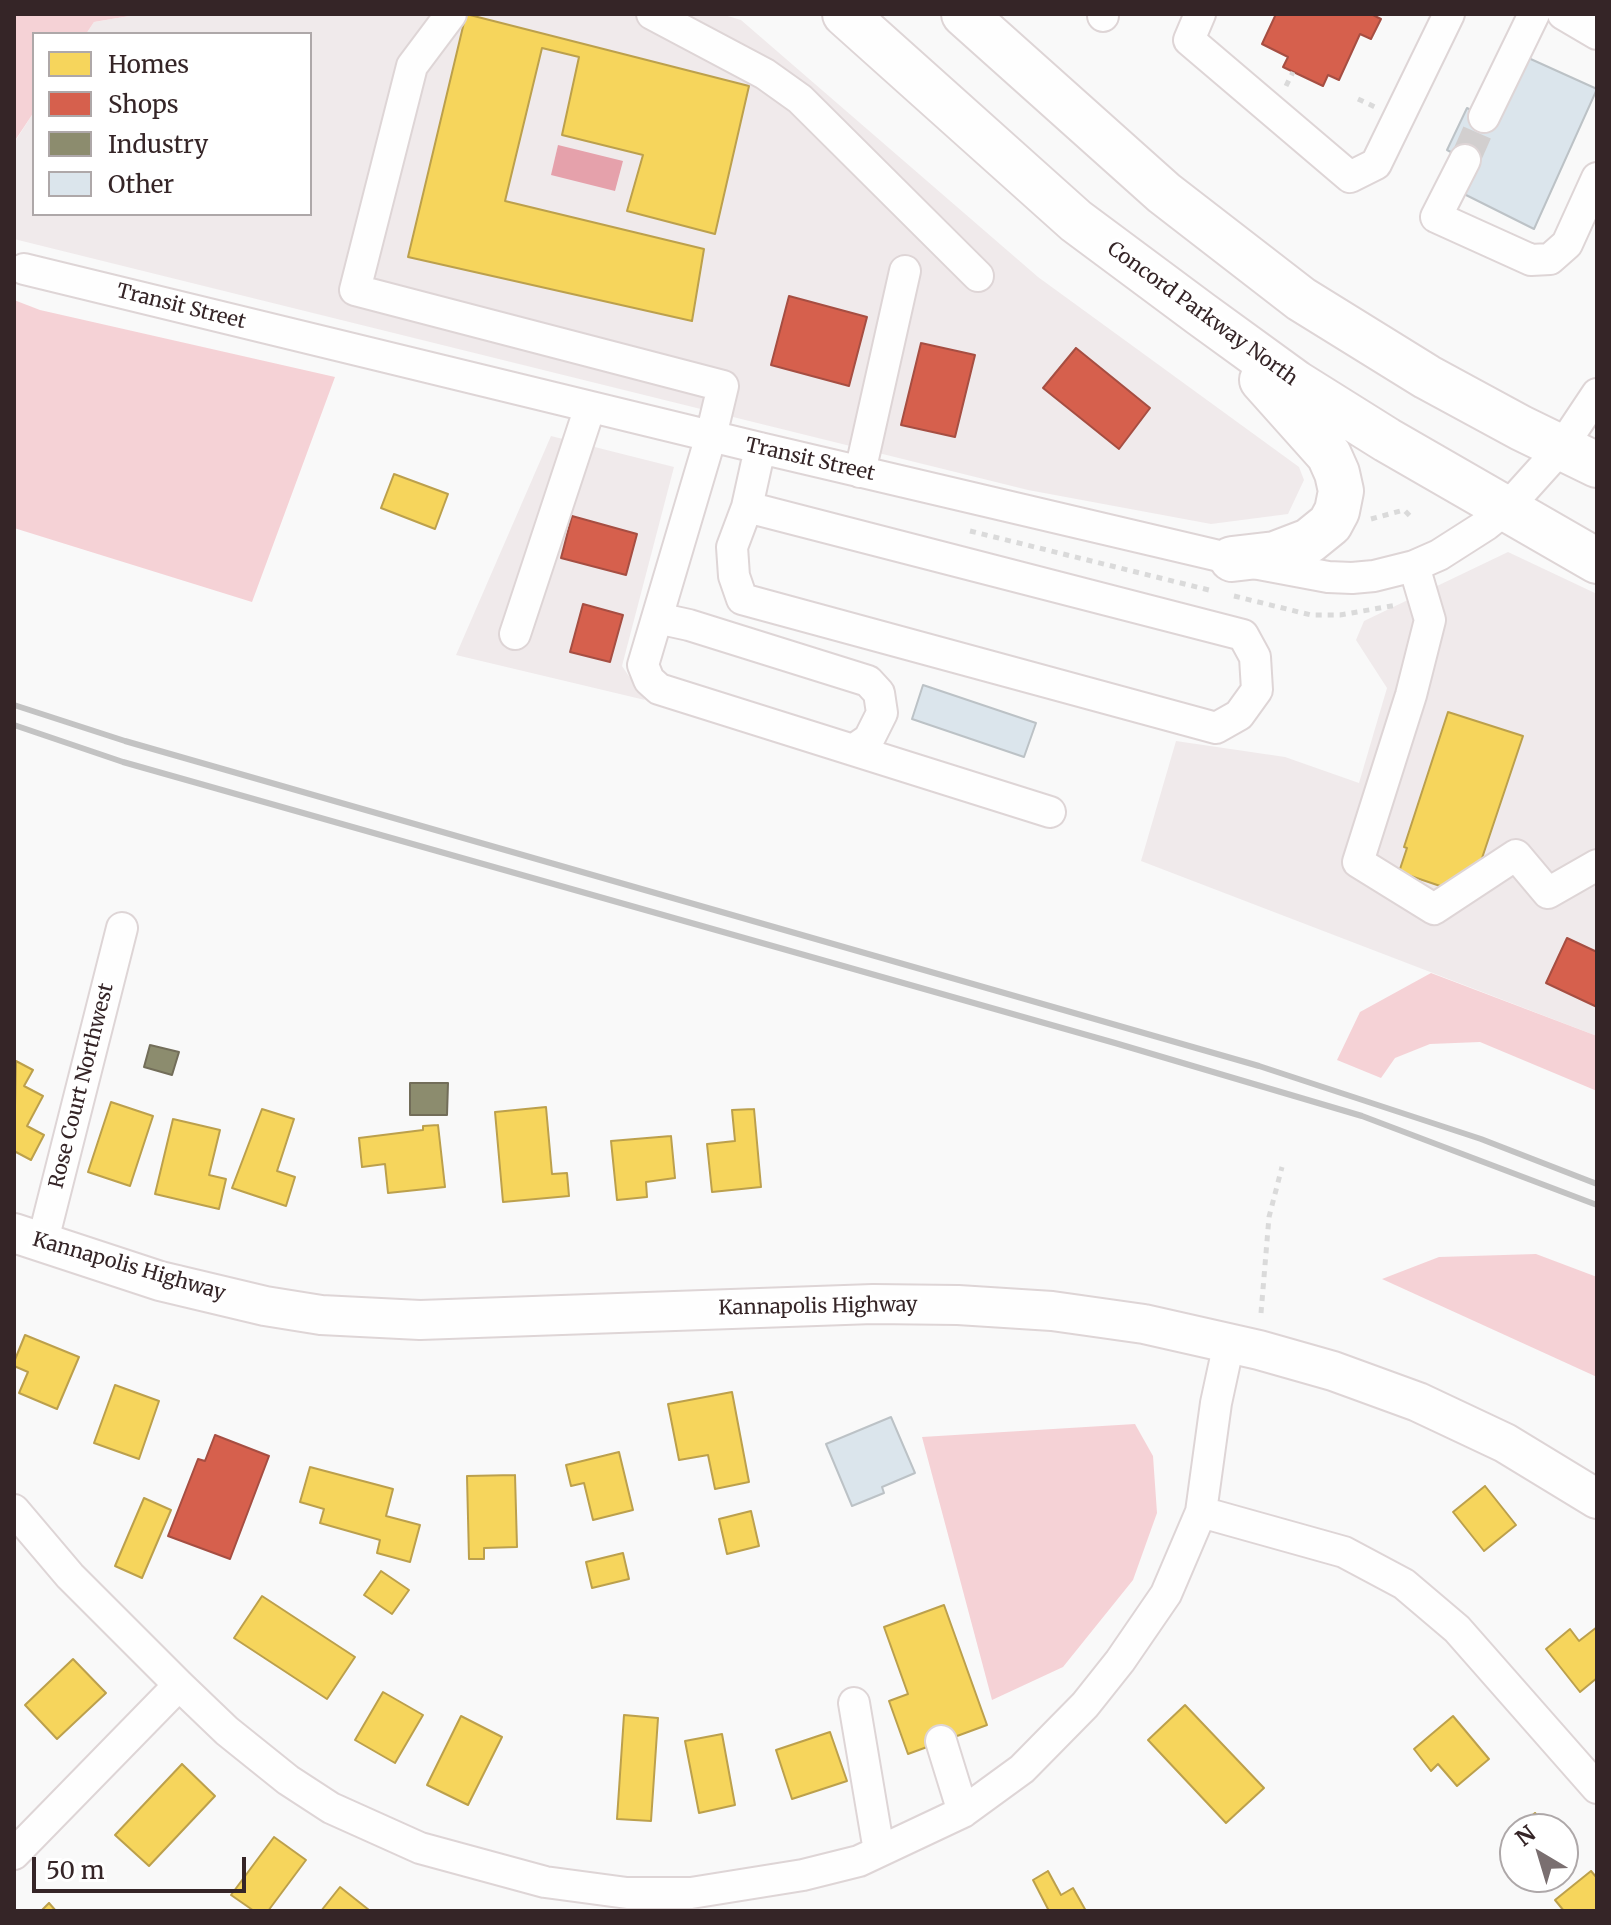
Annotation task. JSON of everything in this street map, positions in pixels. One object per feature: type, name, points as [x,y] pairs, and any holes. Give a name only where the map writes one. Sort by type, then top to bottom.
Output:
[{"type":"highway","name":"Concord Parkway North","points":[[845,14],[1076,221],[1201,314],[1296,383],[1387,440],[1597,561]]},
{"type":"highway","points":[[964,14],[1164,193],[1301,299],[1427,377],[1579,457]]},
{"type":"highway","points":[[1201,314],[1322,447],[1337,473],[1341,491],[1337,511],[1330,524],[1309,541],[1275,554],[1226,582]]},
{"type":"main road","name":"Kannapolis Highway","points":[[28,1238],[160,1281],[265,1306],[321,1315],[420,1320],[873,1304],[1052,1311],[1144,1324],[1333,1371],[1418,1402],[1505,1443],[1597,1499]]},
{"type":"street","points":[[451,14],[412,66],[355,290],[723,386],[643,665],[649,680],[659,689],[1050,812]]},
{"type":"street","points":[[652,14],[765,74],[800,99],[978,276]]},
{"type":"street","points":[[1200,14],[1189,40],[1350,177],[1376,164],[1449,14]]},
{"type":"street","points":[[1484,117],[1534,14]]},
{"type":"street","points":[[1563,14],[1597,34]]},
{"type":"street","points":[[1465,160],[1436,217],[1531,260],[1550,259],[1567,244],[1597,178]]},
{"type":"street","name":"Transit Street","points":[[24,269],[860,472],[1226,582],[1299,572],[1352,578],[1414,566],[1463,540],[1579,457],[1597,394]]},
{"type":"street","points":[[860,472],[905,271]]},
{"type":"street","points":[[515,634],[590,407]]},
{"type":"street","points":[[747,507],[1243,635],[1255,657],[1257,690],[1239,715],[1216,728],[742,599],[734,576],[732,547],[747,507],[760,448]]},
{"type":"street","points":[[1414,566],[1430,620],[1411,695],[1358,862],[1434,909],[1516,855],[1548,893],[1597,865]]},
{"type":"street","points":[[657,618],[868,681],[879,693],[882,713],[869,739],[853,750]]},
{"type":"street","name":"Rose Court Northwest","points":[[28,1238],[122,928]]},
{"type":"street","points":[[14,1510],[70,1576],[227,1731],[331,1808],[420,1848],[545,1882],[627,1893],[691,1893],[803,1875],[859,1861],[963,1812],[1022,1769],[1085,1705],[1166,1594],[1201,1512],[1216,1403],[1229,1343]]},
{"type":"street","points":[[1201,1512],[1344,1552],[1404,1584],[1457,1629],[1597,1788]]},
{"type":"street","points":[[14,1854],[179,1685]]},
{"type":"street","points":[[854,1703],[879,1851]]},
{"type":"street","points":[[941,1741],[963,1812]]},
{"type":"path","points":[[1284,91],[1293,72]]},
{"type":"path","points":[[1366,520],[1404,510],[1413,519]]},
{"type":"path","points":[[955,528],[1226,582],[1311,615],[1340,615],[1400,605]]},
{"type":"path","points":[[1261,1313],[1269,1217],[1282,1167]]},
{"type":"shaded area","points":[[14,14],[141,14],[94,22],[87,32],[32,32],[32,115],[14,142]]},
{"type":"shaded area","points":[[141,14],[721,14],[741,20],[1038,277],[1299,467],[1304,480],[1288,514],[1211,524],[1028,490],[14,239],[14,143],[32,115],[32,216],[312,216],[312,32],[87,32],[94,22]]},
{"type":"shaded area","points":[[558,145],[623,161],[615,191],[551,175]]},
{"type":"shaded area","points":[[14,300],[40,310],[335,377],[252,602],[14,528]]},
{"type":"shaded area","points":[[551,436],[674,467],[622,666],[645,700],[456,655]]},
{"type":"shaded area","points":[[1508,552],[1597,594],[1597,1036],[1141,861],[1176,741],[1285,757],[1359,783],[1387,688],[1356,640],[1364,621]]},
{"type":"shaded area","points":[[1431,973],[1597,1036],[1597,1091],[1480,1042],[1430,1044],[1395,1058],[1381,1078],[1337,1060],[1360,1012]]},
{"type":"shaded area","points":[[1536,1254],[1597,1277],[1597,1377],[1382,1279],[1439,1257]]},
{"type":"shaded area","points":[[1135,1424],[1153,1456],[1157,1513],[1133,1580],[1063,1667],[992,1700],[922,1437]]},
{"type":"building: Homes","points":[[466,14],[749,86],[715,234],[627,211],[643,155],[562,135],[579,57],[542,48],[505,201],[704,249],[692,321],[408,257]]},
{"type":"building: Homes","points":[[394,474],[448,494],[435,529],[381,508]]},
{"type":"building: Homes","points":[[1448,712],[1523,736],[1477,873],[1449,889],[1399,872],[1407,848],[1404,847]]},
{"type":"building: Homes","points":[[16,1061],[33,1070],[24,1086],[43,1096],[27,1126],[44,1135],[31,1160],[14,1151]]},
{"type":"building: Homes","points":[[111,1102],[153,1116],[130,1186],[88,1172]]},
{"type":"building: Homes","points":[[546,1107],[552,1174],[567,1173],[569,1196],[503,1202],[495,1112]]},
{"type":"building: Homes","points":[[262,1109],[294,1119],[277,1171],[295,1177],[286,1206],[232,1188]]},
{"type":"building: Homes","points":[[754,1109],[761,1187],[712,1192],[707,1144],[735,1141],[732,1110]]},
{"type":"building: Homes","points":[[173,1119],[220,1130],[209,1175],[226,1179],[219,1209],[155,1194]]},
{"type":"building: Homes","points":[[438,1125],[445,1187],[388,1193],[385,1164],[362,1167],[359,1138],[423,1130],[423,1126]]},
{"type":"building: Homes","points":[[671,1136],[675,1178],[646,1182],[647,1197],[617,1200],[611,1141]]},
{"type":"building: Homes","points":[[25,1335],[79,1357],[57,1409],[19,1393],[28,1372],[14,1366],[14,1362]]},
{"type":"building: Homes","points":[[115,1385],[159,1401],[139,1459],[94,1443]]},
{"type":"building: Homes","points":[[732,1392],[749,1482],[715,1489],[708,1455],[679,1460],[668,1404]]},
{"type":"building: Homes","points":[[619,1452],[633,1510],[593,1520],[584,1483],[571,1486],[566,1465]]},
{"type":"building: Homes","points":[[310,1467],[393,1489],[386,1516],[420,1525],[410,1562],[377,1553],[380,1540],[320,1523],[324,1509],[300,1502]]},
{"type":"building: Homes","points":[[515,1475],[517,1547],[484,1548],[484,1559],[469,1559],[467,1476]]},
{"type":"building: Homes","points":[[1485,1486],[1516,1525],[1484,1551],[1453,1512]]},
{"type":"building: Homes","points":[[144,1498],[171,1510],[142,1578],[115,1566]]},
{"type":"building: Homes","points":[[751,1511],[759,1546],[727,1554],[719,1519]]},
{"type":"building: Homes","points":[[623,1553],[629,1579],[592,1588],[586,1562]]},
{"type":"building: Homes","points":[[381,1571],[409,1590],[392,1614],[364,1595]]},
{"type":"building: Homes","points":[[262,1596],[355,1657],[327,1699],[234,1638]]},
{"type":"building: Homes","points":[[944,1605],[987,1725],[908,1754],[889,1701],[908,1694],[884,1627]]},
{"type":"building: Homes","points":[[1597,1627],[1597,1678],[1580,1692],[1546,1649],[1570,1629],[1579,1641]]},
{"type":"building: Homes","points":[[73,1659],[106,1693],[57,1739],[25,1705]]},
{"type":"building: Homes","points":[[383,1692],[423,1715],[395,1763],[355,1740]]},
{"type":"building: Homes","points":[[1185,1705],[1264,1788],[1226,1823],[1148,1740]]},
{"type":"building: Homes","points":[[624,1715],[658,1718],[651,1821],[617,1819]]},
{"type":"building: Homes","points":[[461,1716],[502,1737],[468,1805],[427,1785]]},
{"type":"building: Homes","points":[[1453,1716],[1489,1759],[1457,1786],[1438,1764],[1431,1771],[1414,1749]]},
{"type":"building: Homes","points":[[830,1732],[847,1781],[792,1799],[776,1750]]},
{"type":"building: Homes","points":[[722,1734],[735,1805],[699,1813],[685,1741]]},
{"type":"building: Homes","points":[[182,1764],[215,1796],[149,1866],[115,1835]]},
{"type":"building: Homes","points":[[274,1837],[306,1860],[268,1911],[254,1911],[231,1895]]},
{"type":"building: Homes","points":[[1048,1871],[1061,1895],[1073,1888],[1086,1911],[1049,1911],[1033,1880]]},
{"type":"building: Homes","points":[[1591,1871],[1597,1878],[1597,1911],[1564,1911],[1555,1900],[1564,1893],[1579,1893],[1579,1881]]},
{"type":"building: Homes","points":[[340,1887],[369,1910],[321,1911]]},
{"type":"building: Homes","points":[[49,1903],[56,1911],[41,1911]]},
{"type":"building: Shops","points":[[1276,14],[1371,14],[1381,19],[1371,39],[1360,34],[1339,80],[1328,75],[1323,86],[1283,67],[1288,57],[1262,44]]},
{"type":"building: Shops","points":[[789,296],[867,317],[849,386],[771,365]]},
{"type":"building: Shops","points":[[921,343],[975,355],[955,437],[901,425]]},
{"type":"building: Shops","points":[[1076,348],[1150,408],[1119,449],[1043,388]]},
{"type":"building: Shops","points":[[572,516],[637,534],[626,575],[561,558]]},
{"type":"building: Shops","points":[[583,604],[623,615],[610,662],[570,652]]},
{"type":"building: Shops","points":[[1567,938],[1597,952],[1597,1007],[1546,983]]},
{"type":"building: Shops","points":[[215,1435],[269,1456],[230,1559],[168,1536],[198,1459],[205,1461]]},
{"type":"building: Industry","points":[[150,1045],[179,1052],[172,1075],[144,1067]]},
{"type":"building: Industry","points":[[410,1083],[448,1083],[447,1115],[410,1115]]},
{"type":"building: Other","points":[[1524,56],[1597,89],[1534,229],[1460,192],[1473,164],[1447,150],[1467,108],[1484,117]]},
{"type":"building: Other","points":[[923,685],[1036,723],[1024,757],[912,719]]},
{"type":"building: Other","points":[[891,1417],[915,1473],[882,1487],[884,1493],[852,1506],[826,1444]]},
{"type":"tunnel","points":[[1465,160],[1484,117]]},
{"type":"railway","points":[[14,705],[125,741],[1259,1066],[1481,1139],[1597,1184]]},
{"type":"railway","points":[[14,725],[123,762],[1362,1116],[1597,1205]]}]
